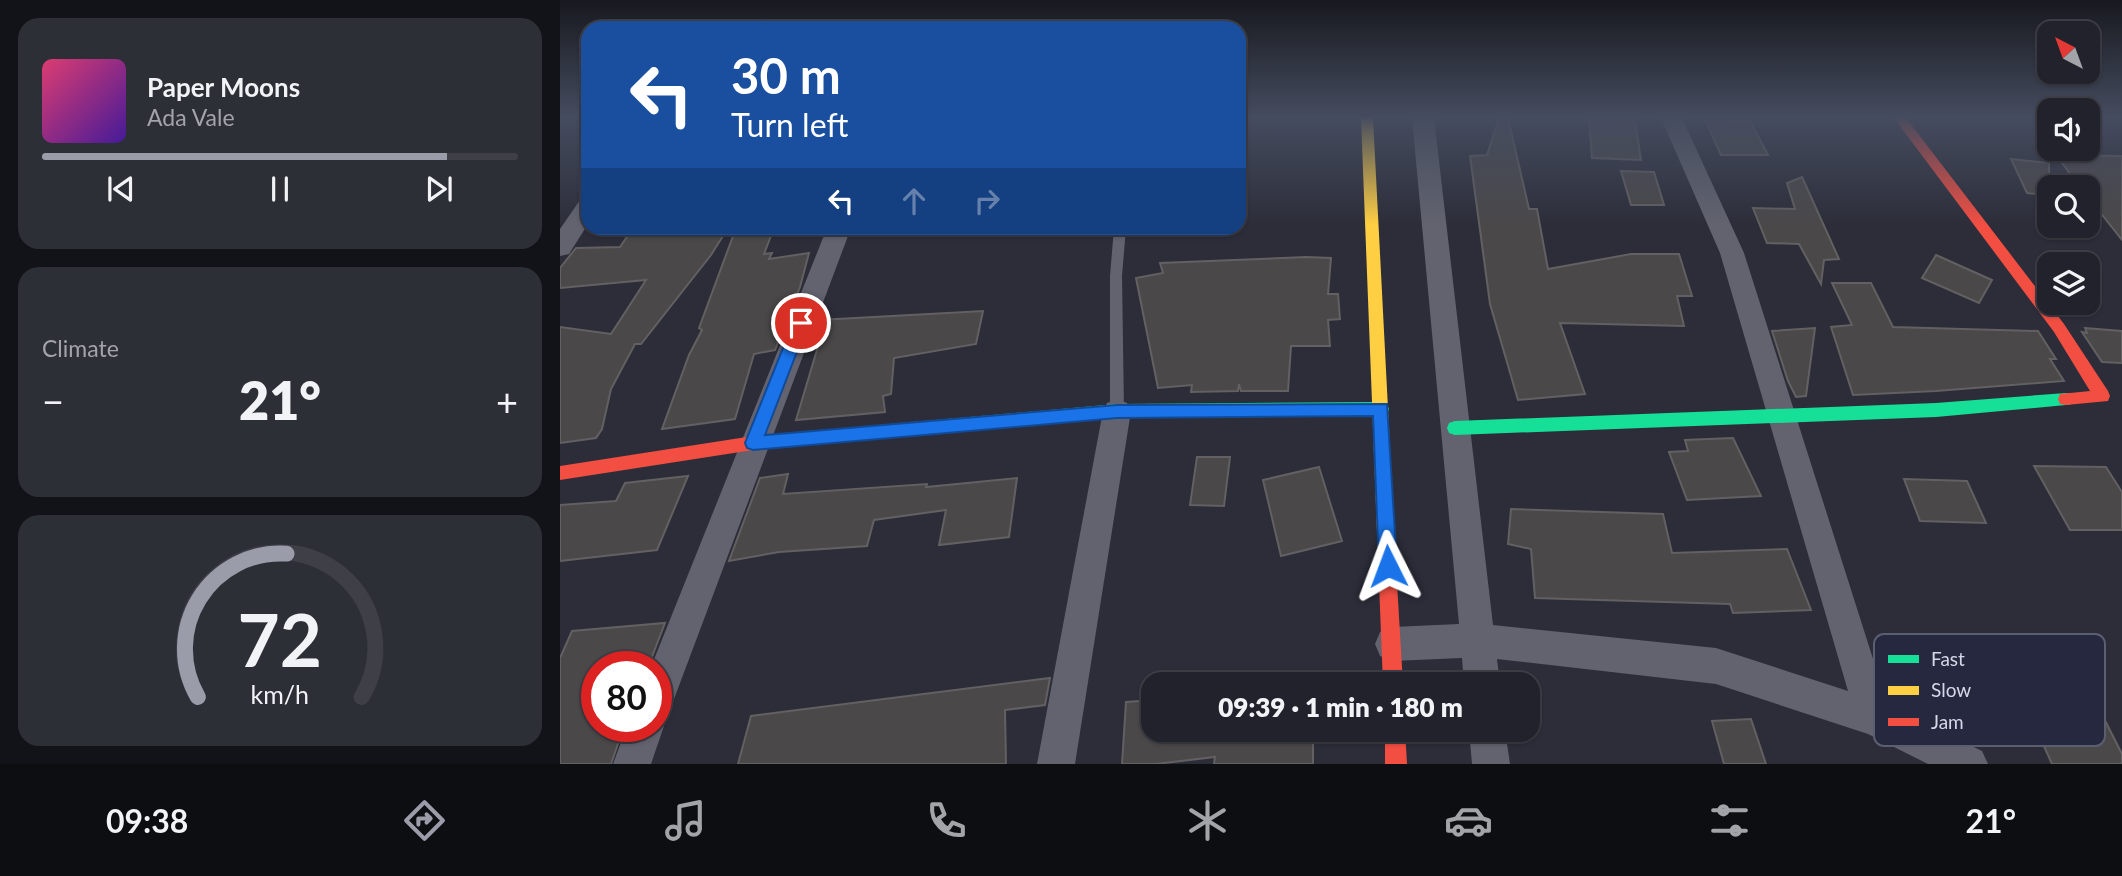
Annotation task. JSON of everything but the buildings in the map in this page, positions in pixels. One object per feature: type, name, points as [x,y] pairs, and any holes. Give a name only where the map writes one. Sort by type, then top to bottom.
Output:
[{"type":"main road","points":[[1369,154],[1393,672]]},
{"type":"main road","points":[[1455,428],[1936,410],[2102,396],[2059,328],[1927,154]]},
{"type":"main road","points":[[560,473],[753,443],[1117,411],[1381,409]]},
{"type":"main road","points":[[1395,742],[1396,764]]},
{"type":"street","points":[[1427,154],[1481,672]]},
{"type":"street","points":[[1688,154],[1732,253],[1874,718]]},
{"type":"street","points":[[560,248],[581,216]]},
{"type":"street","points":[[672,657],[836,235]]},
{"type":"street","points":[[1056,764],[1117,411]]},
{"type":"street","points":[[1392,644],[1478,640],[1716,666],[1874,718]]},
{"type":"street","points":[[632,764],[640,742]]},
{"type":"street","points":[[1488,742],[1491,764]]},
{"type":"street","points":[[1915,750],[1969,764]]},
{"type":"lane","points":[[1117,411],[1116,276],[1119,235]]},
{"type":"traffic: fast","points":[[1455,428],[1936,410],[2066,399]]},
{"type":"traffic: fast","points":[[867,433],[1117,411],[1381,409]]},
{"type":"traffic: slow","points":[[1369,154],[1388,583]]},
{"type":"traffic: jam","points":[[1927,154],[2059,328],[2102,396],[2066,399]]},
{"type":"traffic: jam","points":[[560,473],[753,443],[867,433]]},
{"type":"traffic: jam","points":[[1388,583],[1392,672]]},
{"type":"traffic: jam","points":[[1395,742],[1396,764]]},
{"type":"route","points":[[801,323],[753,443],[1117,411],[1381,409],[1388,566]]}]
